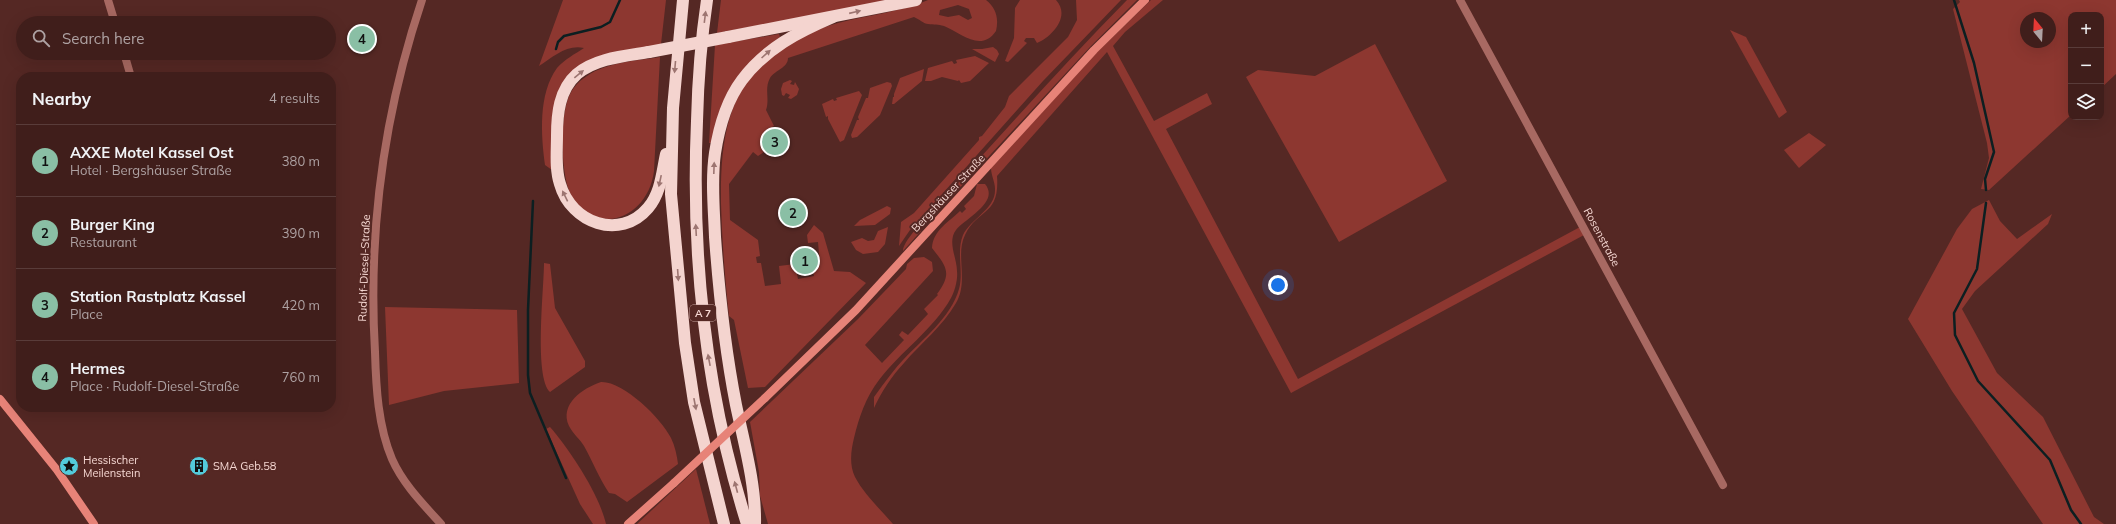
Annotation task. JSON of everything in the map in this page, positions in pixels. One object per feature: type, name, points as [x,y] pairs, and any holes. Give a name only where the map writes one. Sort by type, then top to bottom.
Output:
[{"type":"highway","name":"A 7","points":[[683,0],[675,66],[671,194],[685,343],[694,402],[724,524]]},
{"type":"highway","name":"A 7","points":[[707,0],[701,49],[695,159],[698,264],[706,346],[727,449],[747,524]]},
{"type":"highway","points":[[672,129],[659,188],[649,208],[642,214],[624,223],[603,225],[590,221],[572,208],[560,184],[558,172],[558,118],[564,91],[578,74],[597,63],[916,0]]},
{"type":"highway","points":[[755,524],[748,463],[736,404],[722,320],[714,226],[715,153],[726,112],[734,92],[747,74],[779,43],[796,33],[833,17]]},
{"type":"main road","name":"Bergshäuser Straße","points":[[628,524],[765,398],[856,310],[1094,50],[1145,0]]},
{"type":"main road","points":[[0,399],[57,470],[94,524]]},
{"type":"street","points":[[108,0],[113,16]]},
{"type":"street","name":"Rudolf-Diesel-Straße","points":[[422,0],[401,73],[383,164],[375,233],[373,327],[378,393],[388,449],[392,460],[408,486],[441,524]]},
{"type":"street","name":"Rosenstraße","points":[[1460,0],[1723,485]]},
{"type":"street","points":[[126,60],[130,72]]},
{"type":"shaded area","points":[[563,0],[666,0],[661,44],[567,77],[552,170],[545,165],[542,128],[542,115],[547,90],[551,78],[557,68],[567,59],[584,48],[572,48],[560,52],[539,66]]},
{"type":"shaded area","points":[[721,0],[897,0],[717,33]]},
{"type":"shaded area","points":[[928,0],[986,0],[992,6],[996,14],[996,31],[990,37],[977,41],[944,26],[926,24],[914,17],[788,58],[784,67],[772,75],[768,82],[766,110],[774,126],[772,127],[774,132],[762,138],[767,150],[758,156],[753,152],[729,184],[730,220],[758,240],[760,256],[756,257],[757,263],[761,263],[765,286],[781,284],[779,266],[795,264],[798,279],[814,276],[812,266],[820,265],[818,242],[808,243],[807,235],[814,225],[823,233],[834,271],[850,272],[866,283],[765,387],[748,388],[734,320],[729,316],[721,218],[721,174],[724,146],[729,121],[737,99],[749,78],[766,60],[789,44],[830,25],[915,5]],"holes":[[[958,5],[969,9],[972,18],[968,20],[959,15],[948,17],[939,15],[940,10]]]},
{"type":"shaded area","points":[[1020,0],[1056,0],[1060,6],[1061,19],[1054,31],[1043,40],[1037,43],[1034,38],[1026,38],[1024,41],[1027,43],[1008,62],[1005,61],[1014,38],[1015,8]]},
{"type":"shaded area","points":[[1076,0],[1121,0],[1043,81],[910,230],[899,246],[901,222],[914,213],[979,140],[979,137],[982,136],[1005,107],[1009,96],[1068,37],[1077,20]]},
{"type":"shaded area","points":[[1127,0],[1137,0],[1090,47],[942,207],[941,206],[930,219],[928,217],[924,221],[926,223],[919,230],[921,231],[903,251],[907,240],[925,218],[1056,74]]},
{"type":"shaded area","points":[[1151,0],[1163,0],[1125,32],[1113,46],[1154,121],[1207,93],[1212,104],[1166,129],[1298,379],[1580,227],[1584,235],[1291,393],[1107,52],[997,176],[997,189],[992,205],[970,226],[962,243],[962,277],[960,295],[956,303],[945,319],[895,374],[874,408],[874,397],[882,386],[900,363],[936,327],[950,309],[955,299],[959,289],[961,275],[960,248],[963,235],[972,223],[992,202],[994,196],[995,186],[991,168],[1096,53]]},
{"type":"shaded area","points":[[1959,0],[2116,0],[2116,74],[2104,85],[2104,12],[2068,12],[2068,118],[1989,190],[1981,189],[1989,158],[1987,143],[1953,9],[1960,2]]},
{"type":"shaded area","points":[[1730,30],[1746,37],[1787,112],[1779,118]]},
{"type":"shaded area","points":[[779,34],[780,37],[763,50],[713,143],[709,143],[715,45]]},
{"type":"shaded area","points":[[1375,44],[1447,181],[1339,242],[1246,77],[1258,70],[1315,76]]},
{"type":"shaded area","points":[[993,47],[999,54],[995,62],[972,49],[982,49]]},
{"type":"shaded area","points":[[975,56],[989,63],[970,81],[961,83],[959,80],[942,77],[931,81],[925,81],[928,68],[952,61],[954,64],[957,63],[956,60]]},
{"type":"shaded area","points":[[660,57],[654,171],[650,186],[644,198],[635,208],[625,215],[613,219],[601,218],[588,213],[576,203],[571,195],[564,169],[563,125],[570,94],[574,87],[583,78],[595,71],[622,63]]},
{"type":"shaded area","points":[[924,69],[922,81],[894,104],[892,104],[900,78]]},
{"type":"shaded area","points":[[790,80],[792,81],[790,84],[794,85],[795,82],[799,89],[797,95],[791,99],[788,98],[790,95],[786,93],[784,96],[782,95],[781,89],[783,83]]},
{"type":"shaded area","points":[[887,82],[891,83],[892,86],[880,115],[857,137],[852,138],[851,135],[857,120],[859,120],[858,117],[866,98],[868,98],[870,88]]},
{"type":"shaded area","points":[[859,91],[862,95],[844,140],[840,142],[828,119],[828,116],[826,117],[822,104]]},
{"type":"shaded area","points":[[1809,133],[1826,145],[1799,168],[1784,150]]},
{"type":"shaded area","points":[[977,184],[985,184],[988,191],[988,197],[980,209],[961,225],[953,235],[952,245],[957,266],[957,274],[956,285],[952,295],[944,310],[897,359],[874,387],[858,422],[854,438],[851,458],[855,477],[868,495],[893,524],[768,524],[760,496],[759,472],[750,422],[858,319],[906,269],[907,264],[914,258],[924,257],[932,262],[933,271],[865,345],[882,363],[904,340],[899,335],[902,331],[908,335],[928,314],[924,309],[938,295],[937,294],[945,280],[946,270],[944,265],[932,248],[935,236],[938,231],[960,211],[962,213],[966,209],[964,206],[974,196]]},
{"type":"shaded area","points":[[1989,200],[2000,221],[2017,239],[2052,214],[2048,224],[1975,291],[1962,309],[1997,373],[2043,417],[2094,517],[2104,524],[2043,524],[1952,391],[1908,319],[1957,229],[1972,209]]},
{"type":"shaded area","points":[[887,206],[891,208],[890,214],[875,225],[854,226],[860,220]]},
{"type":"shaded area","points":[[888,227],[885,244],[878,252],[863,254],[856,250],[851,242],[862,238],[868,241],[874,240],[878,231]]},
{"type":"shaded area","points":[[544,263],[550,264],[555,308],[585,361],[585,367],[550,392],[545,383],[542,369],[541,351]]},
{"type":"shaded area","points":[[385,307],[517,310],[519,383],[444,391],[389,405]]},
{"type":"shaded area","points":[[601,382],[610,383],[620,388],[640,402],[659,421],[674,444],[678,464],[627,502],[615,494],[609,493],[581,441],[572,432],[567,418],[567,411],[574,398],[587,388]]},
{"type":"shaded area","points":[[550,427],[583,473],[597,499],[606,524],[593,524],[580,504],[546,429]]},
{"type":"shaded area","points":[[696,469],[710,524],[637,524]]},
{"type":"waterway","points":[[556,49],[558,42],[564,36],[601,27],[610,22],[620,0]]},
{"type":"waterway","points":[[1954,0],[1974,63],[1994,152],[1985,179],[1986,190]]},
{"type":"waterway","points":[[533,201],[528,310],[528,375],[530,393],[566,478]]},
{"type":"waterway","points":[[1986,203],[1977,269],[1954,313],[1955,335],[1978,381],[2050,460],[2071,510],[2081,524]]},
{"type":"place","name":"Hermes","points":[[362,39]]},
{"type":"place","name":"Station Rastplatz Kassel","points":[[775,142]]},
{"type":"place","name":"Burger King","points":[[793,213]]},
{"type":"place","name":"AXXE Motel Kassel Ost","points":[[805,261]]},
{"type":"place","name":"Hessischer Meilenstein","points":[[69,466]]},
{"type":"place","name":"SMA Geb.58","points":[[199,466]]}]
